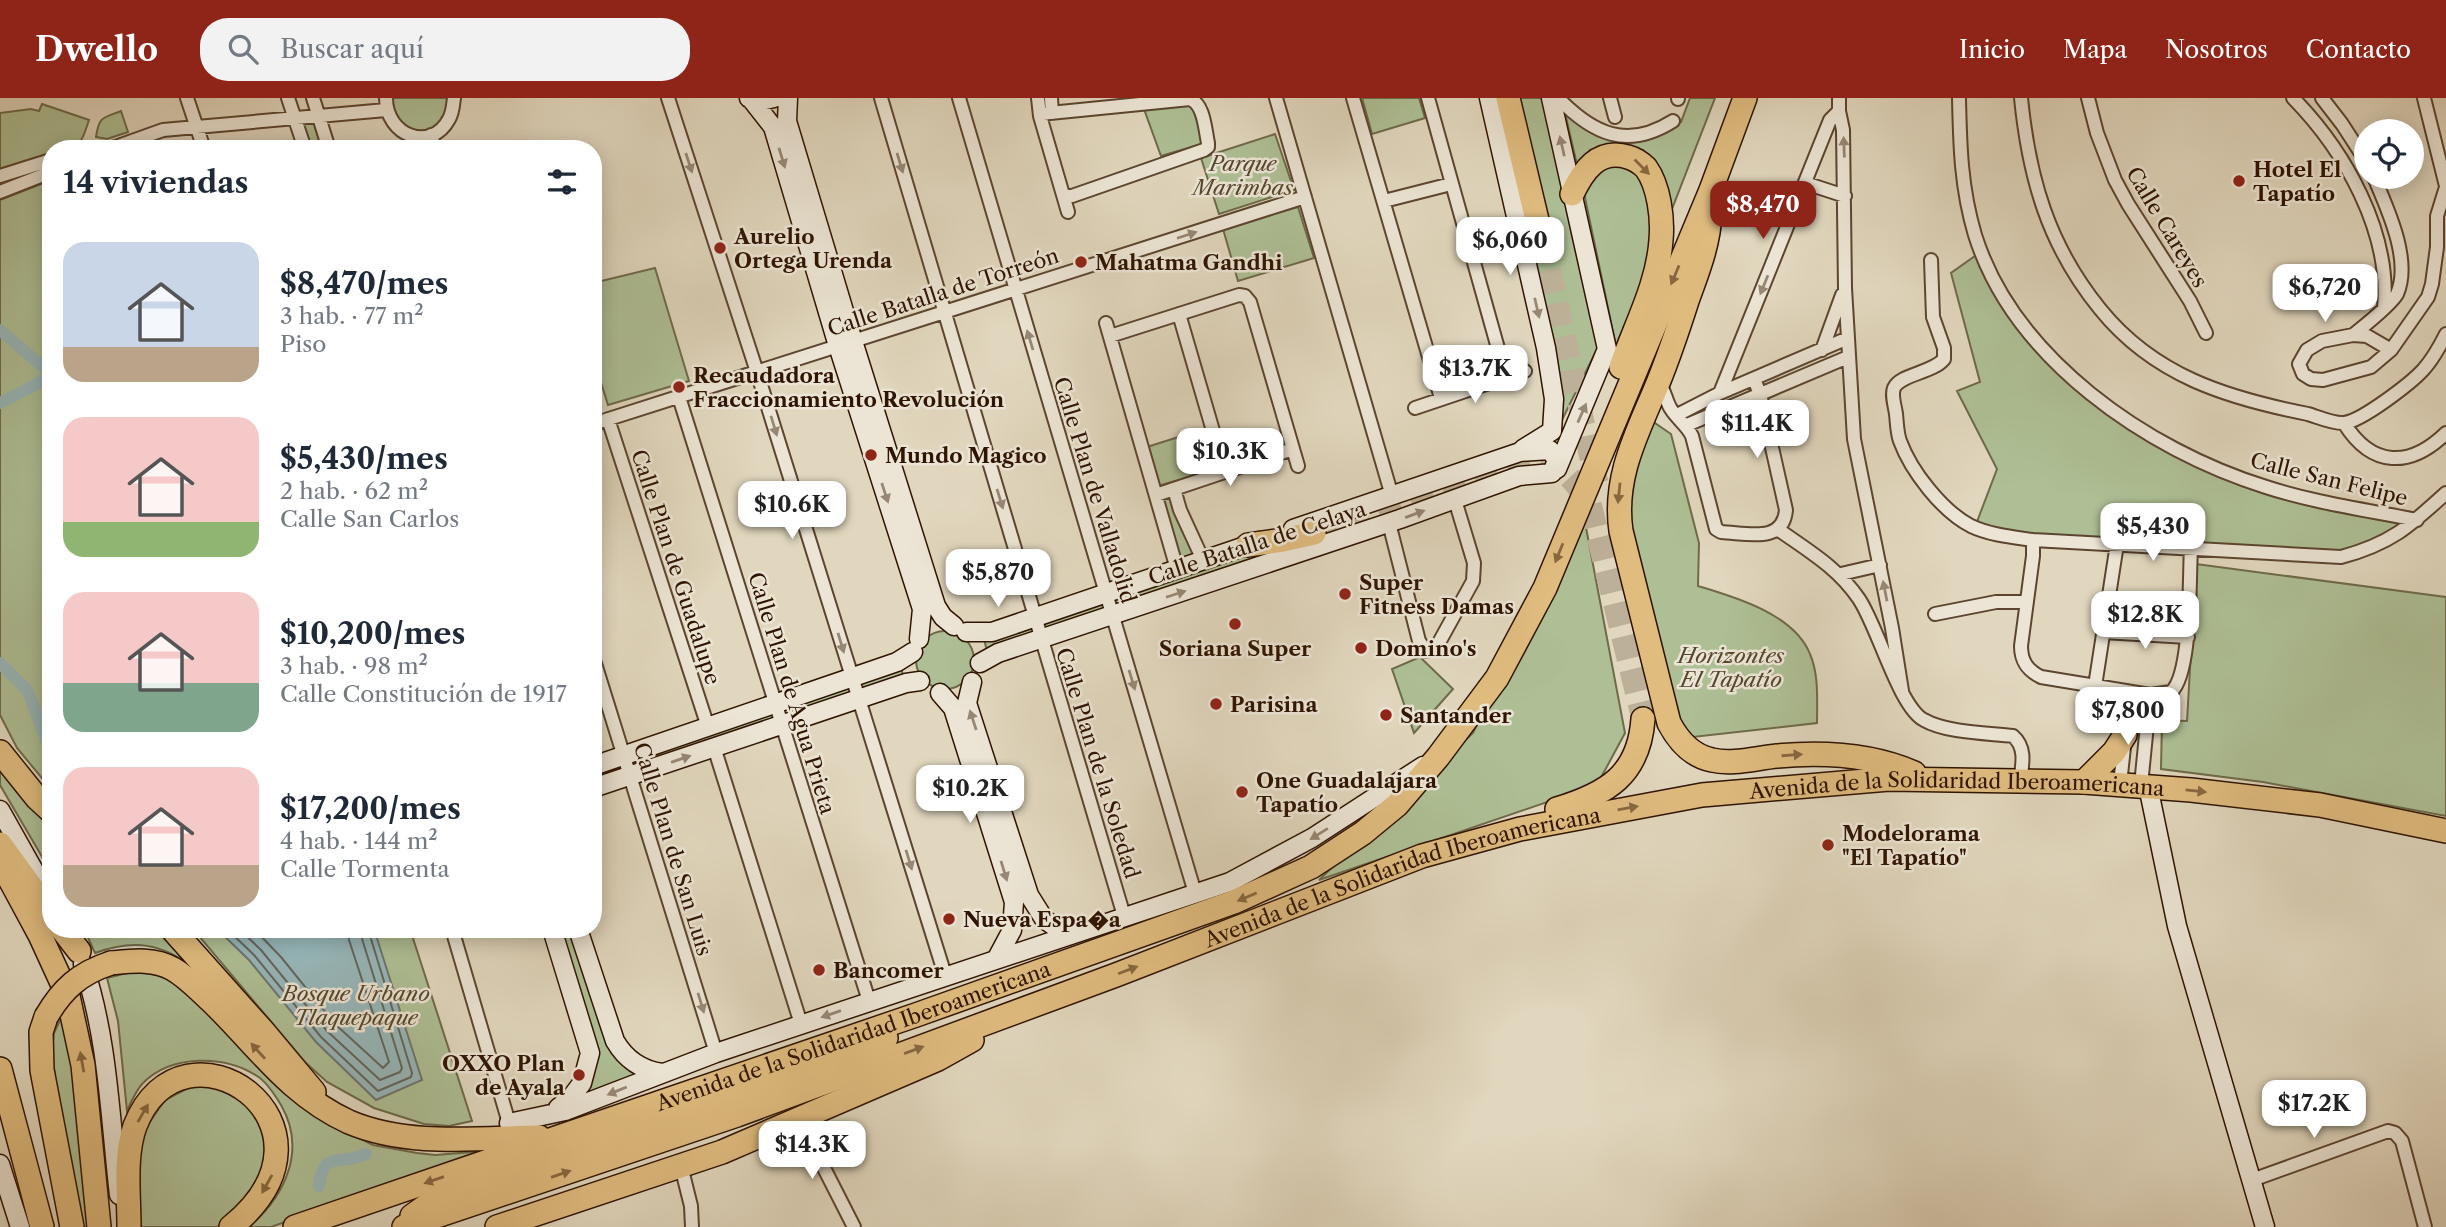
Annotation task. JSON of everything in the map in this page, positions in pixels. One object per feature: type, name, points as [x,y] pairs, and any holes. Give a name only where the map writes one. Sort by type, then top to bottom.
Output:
[{"type":"highway","points":[[1508,98],[1541,237]]},
{"type":"highway","name":"Avenida de la Solidaridad Iberoamericana","points":[[567,1144],[688,1116],[816,1069],[879,1042],[916,1015],[1234,902],[1293,876],[1333,854],[1397,805],[1438,757],[1497,678],[1545,588],[1711,190],[1745,98]]},
{"type":"highway","points":[[1572,194],[1581,175],[1589,166],[1599,159],[1623,156],[1644,166],[1652,179],[1659,205],[1661,240],[1651,288],[1617,380],[1609,431]]},
{"type":"highway","points":[[1711,190],[1710,223],[1702,258],[1658,383],[1624,464],[1619,491],[1619,518],[1667,715],[1678,737],[1691,750],[1714,761],[1837,755],[1875,761],[1926,779]]},
{"type":"highway","points":[[1574,517],[1643,415]]},
{"type":"highway","points":[[1248,545],[1314,533]]},
{"type":"highway","points":[[1469,841],[1537,815],[1584,801],[1604,791],[1620,777],[1632,760],[1649,718],[1675,754],[1700,770],[1720,774],[1780,774],[1842,783]]},
{"type":"highway","points":[[2084,782],[2114,752],[2125,735]]},
{"type":"highway","points":[[0,752],[42,802]]},
{"type":"highway","name":"Avenida de la Solidaridad Iberoamericana","points":[[401,1227],[737,1115],[1422,856],[1520,829],[1688,797],[1889,779],[1926,779],[2136,785],[2320,806],[2446,831]]},
{"type":"highway","points":[[0,844],[42,902]]},
{"type":"highway","points":[[0,861],[40,935],[68,996],[83,1065],[99,1227]]},
{"type":"highway","points":[[71,938],[79,951]]},
{"type":"highway","points":[[180,938],[293,1065],[328,1111]]},
{"type":"highway","points":[[72,1227],[42,1070],[41,1032],[57,998],[74,981],[111,963],[151,961],[172,968],[221,1011],[283,1079],[328,1111],[364,1128],[387,1134],[567,1144]]},
{"type":"highway","points":[[496,1227],[722,1153],[938,1059],[1031,1006]]},
{"type":"highway","points":[[0,1069],[42,1227]]},
{"type":"highway","points":[[129,1227],[129,1156],[136,1125],[157,1093],[172,1082],[192,1075],[216,1075],[236,1083],[253,1097],[266,1113],[275,1133],[277,1153],[273,1175],[255,1205],[231,1227]]},
{"type":"highway","points":[[441,1138],[509,1123]]},
{"type":"highway","points":[[295,1227],[567,1144]]},
{"type":"highway","points":[[401,1227],[436,1199],[567,1144]]},
{"type":"highway","points":[[483,1200],[548,1196],[620,1186]]},
{"type":"street","points":[[187,98],[201,140]]},
{"type":"street","points":[[288,98],[301,140]]},
{"type":"street","points":[[313,98],[326,140]]},
{"type":"street","points":[[134,140],[157,131],[295,119],[386,104],[392,123],[403,133],[417,137],[431,135],[441,129],[453,110],[453,98]]},
{"type":"street","points":[[668,98],[946,975]]},
{"type":"street","points":[[750,98],[761,101],[774,98]]},
{"type":"street","points":[[750,98],[773,127],[936,606],[943,617],[974,640],[979,651],[980,663],[967,703],[1029,895],[1044,919],[1066,935]]},
{"type":"street","points":[[788,98],[787,121],[845,344],[922,609],[912,662],[920,681],[929,689],[940,693],[952,693],[972,682]]},
{"type":"street","name":"Calle Plan de la Soledad","points":[[881,98],[1124,916]]},
{"type":"street","name":"Calle Plan de Valladolid","points":[[959,98],[1195,893]]},
{"type":"street","points":[[1038,98],[1046,113],[1068,212]]},
{"type":"street","points":[[1046,113],[1051,98]]},
{"type":"street","points":[[1276,98],[1392,496]]},
{"type":"street","points":[[1353,98],[1441,398]]},
{"type":"street","points":[[1428,98],[1506,377]]},
{"type":"street","points":[[1489,98],[1546,348],[1554,399],[1552,431],[1520,452]]},
{"type":"street","points":[[1551,98],[1607,349],[1572,436],[1557,469],[1552,473]]},
{"type":"street","points":[[1558,98],[1595,129],[1611,134],[1632,137],[1648,134],[1673,121]]},
{"type":"street","points":[[1610,98],[1615,117]]},
{"type":"street","name":"Calle San Felipe","points":[[1959,98],[1959,148],[1964,188],[1976,236],[1994,279],[2020,320],[2054,361],[2104,406],[2152,438],[2207,465],[2266,487],[2417,520],[2446,493]]},
{"type":"street","points":[[2021,98],[2034,181],[2062,254],[2101,309],[2150,356],[2176,373],[2205,387],[2273,408],[2344,423],[2379,404],[2416,377],[2435,354],[2446,334]]},
{"type":"street","name":"Calle Careyes","points":[[2088,98],[2097,133],[2115,180],[2190,301],[2206,333]]},
{"type":"street","points":[[2293,98],[2332,144],[2364,205],[2384,264],[2384,308]]},
{"type":"street","points":[[2322,98],[2354,142]]},
{"type":"street","points":[[2391,350],[2367,336],[2353,335],[2322,341],[2307,350],[2300,364],[2303,374],[2311,379],[2323,380],[2371,367],[2391,350],[2428,298],[2436,257],[2437,216],[2446,186],[2424,98]]},
{"type":"street","points":[[1046,113],[1195,100],[1199,106],[1208,147],[1064,197]]},
{"type":"street","points":[[1720,393],[1830,120],[1839,104]]},
{"type":"street","points":[[1839,104],[1843,130],[1845,288],[1853,439],[1880,565],[1902,691]]},
{"type":"street","points":[[431,135],[432,140]]},
{"type":"street","points":[[0,176],[42,163]]},
{"type":"street","points":[[0,192],[42,176]]},
{"type":"street","points":[[1805,183],[1845,197]]},
{"type":"street","points":[[1384,201],[1451,184]]},
{"type":"street","points":[[2353,335],[2397,293],[2400,265],[2392,218],[2379,189]]},
{"type":"street","name":"Calle Batalla de Torreón","points":[[602,421],[1305,197]]},
{"type":"street","points":[[1931,260],[1933,317],[1944,348],[1944,359],[1939,365],[1900,381],[1895,386],[1893,395],[1900,440],[1927,485],[1949,512],[1972,526],[2001,536],[2033,540],[2341,556],[2371,549],[2392,539],[2417,520]]},
{"type":"street","points":[[1822,350],[1845,288]]},
{"type":"street","points":[[1110,336],[1238,295],[1245,296],[1250,302],[1298,466]]},
{"type":"street","points":[[1179,314],[1225,472]]},
{"type":"street","points":[[1106,323],[1177,569]]},
{"type":"street","points":[[1682,420],[1720,393],[1848,338]]},
{"type":"street","points":[[1682,420],[1760,394],[1848,357]]},
{"type":"street","points":[[1415,408],[1524,371]]},
{"type":"street","points":[[1658,383],[1663,388],[1671,409],[1692,436],[1716,529],[1721,532],[1769,534],[1779,530],[1785,522],[1786,510],[1760,394],[1754,379]]},
{"type":"street","name":"Calle Plan de Agua Prieta","points":[[679,397],[869,1001]]},
{"type":"street","name":"Calle Plan de Guadalupe","points":[[608,419],[708,727]]},
{"type":"street","points":[[2344,423],[2352,436],[2390,460],[2424,451],[2446,433]]},
{"type":"street","points":[[1156,495],[1293,449]]},
{"type":"street","points":[[1520,452],[1550,450],[1557,460],[1552,473]]},
{"type":"street","name":"Calle Batalla de Celaya","points":[[960,629],[992,632],[1520,452]]},
{"type":"street","name":"Calle Batalla de Celaya","points":[[980,663],[998,653],[1389,523],[1518,476],[1552,473]]},
{"type":"street","points":[[1174,489],[1180,510],[1203,560]]},
{"type":"street","points":[[1389,523],[1419,642],[1426,651],[1431,650],[1436,648],[1475,573],[1475,563],[1455,500]]},
{"type":"street","points":[[1779,530],[1841,575],[1876,630],[1911,709],[1924,720],[1945,728],[2013,736],[2020,742],[2023,751],[2020,782]]},
{"type":"street","points":[[2033,540],[2021,646],[2021,655],[2026,666],[2041,677],[2150,695],[2165,695],[2178,685],[2188,637],[2191,548]]},
{"type":"street","points":[[2095,686],[2117,544]]},
{"type":"street","points":[[1841,575],[1880,565]]},
{"type":"street","points":[[1935,614],[1996,602],[2026,602]]},
{"type":"street","points":[[602,763],[897,662],[935,627],[960,629]]},
{"type":"street","points":[[1876,630],[1892,628]]},
{"type":"street","points":[[2103,632],[2188,637]]},
{"type":"street","points":[[602,785],[906,683],[920,681]]},
{"type":"street","name":"Calle Plan de San Luis","points":[[602,686],[716,1053]]},
{"type":"street","points":[[2130,692],[2125,735],[2136,785],[2266,1227]]},
{"type":"street","points":[[940,693],[953,708],[1014,902],[1012,930],[997,958]]},
{"type":"street","points":[[2136,785],[2150,695]]},
{"type":"street","points":[[714,747],[801,1024]]},
{"type":"street","points":[[455,938],[509,1123],[565,1111],[716,1053],[1230,882],[1312,838],[1438,757]]},
{"type":"street","points":[[0,810],[42,885]]},
{"type":"street","points":[[534,1117],[553,1110],[570,1099],[582,1083],[589,1063],[590,1053],[555,938]]},
{"type":"street","points":[[581,938],[615,1041],[624,1054],[637,1065],[662,1073]]},
{"type":"street","points":[[79,951],[94,995],[99,1026],[123,1227]]},
{"type":"street","points":[[799,1119],[854,1227]]},
{"type":"street","points":[[2252,1180],[2388,1131],[2395,1133],[2402,1141],[2425,1227]]},
{"type":"street","points":[[0,1164],[20,1227]]},
{"type":"street","points":[[681,1166],[691,1206],[692,1227]]},
{"type":"green space","points":[[386,98],[453,98],[453,110],[431,135],[403,133]]},
{"type":"green space","points":[[1362,98],[1419,98],[1425,118],[1372,134]]},
{"type":"green space","points":[[1495,98],[1545,98],[1601,341],[1557,430]]},
{"type":"green space","points":[[1690,98],[1715,98],[1672,209],[1656,169],[1643,150],[1608,147],[1590,150],[1578,169],[1565,113],[1594,134],[1614,139],[1658,135],[1681,122]]},
{"type":"green space","points":[[1193,103],[1205,143],[1161,156],[1144,109]]},
{"type":"green space","points":[[42,104],[89,120],[81,140],[42,140],[42,160],[0,175],[0,113],[31,109],[39,111]]},
{"type":"green space","points":[[121,111],[128,132],[107,139],[96,137],[103,119]]},
{"type":"green space","points":[[319,116],[326,140],[302,140],[296,121]]},
{"type":"green space","name":"Parque Marimbas","points":[[1275,134],[1294,190],[1219,214],[1201,158]]},
{"type":"green space","points":[[1632,165],[1656,206],[1646,283],[1616,346],[1584,193],[1597,168]]},
{"type":"green space","points":[[42,184],[42,778],[17,748],[0,715],[0,200]]},
{"type":"green space","points":[[1298,207],[1314,258],[1238,281],[1223,229]]},
{"type":"green space","points":[[1982,251],[2046,351],[2122,417],[2194,458],[2409,526],[2341,557],[2043,540],[1975,527],[1997,469],[1957,391],[1980,382],[1951,273]]},
{"type":"green space","points":[[655,268],[689,381],[608,405],[602,386],[602,281]]},
{"type":"green space","name":"Horizontes El Tapatío","points":[[1650,408],[1655,423],[1671,434],[1699,543],[1698,586],[1762,609],[1791,628],[1802,640],[1815,670],[1817,723],[1684,738],[1619,518]]},
{"type":"green space","points":[[1207,428],[1219,468],[1158,486],[1147,447]]},
{"type":"green space","points":[[1172,492],[1200,559],[1177,567],[1156,495]]},
{"type":"green space","points":[[1584,517],[1625,733],[1597,785],[1319,880],[1473,733]]},
{"type":"green space","points":[[1248,545],[1312,545],[989,658],[982,632]]},
{"type":"green space","points":[[2196,564],[2446,597],[2446,816],[2263,782],[2161,769],[2162,720],[2187,721]]},
{"type":"green space","points":[[939,631],[951,631],[966,639],[974,654],[974,666],[966,681],[951,689],[939,689],[924,681],[916,666],[916,654],[924,639]]},
{"type":"green space","points":[[1420,657],[1453,689],[1414,733],[1392,669]]},
{"type":"green space","points":[[899,663],[906,683],[602,785],[602,764]]},
{"type":"green space","points":[[0,765],[42,815],[42,857],[0,785]]},
{"type":"green space","points":[[88,938],[167,938],[194,968],[171,953],[147,946],[122,946],[95,953]]},
{"type":"green space","name":"Bosque Urbano Tlaquepaque","points":[[201,938],[413,938],[472,1121],[449,1126],[424,1124],[374,1108],[327,1082],[305,1062]]},
{"type":"green space","points":[[555,938],[579,938],[614,1045],[655,1076],[554,1114],[590,1053]]},
{"type":"green space","points":[[135,971],[164,976],[177,982],[336,1127],[373,1145],[417,1153],[435,1155],[487,1151],[271,1227],[249,1227],[262,1215],[282,1187],[292,1155],[289,1122],[276,1097],[261,1079],[244,1069],[215,1061],[183,1063],[155,1074],[140,1086],[127,1111],[118,1021],[107,978]]},
{"type":"green space","points":[[62,1016],[78,1090],[89,1227],[82,1227],[56,1084],[52,1052],[54,1033]]},
{"type":"green space","points":[[217,1085],[263,1115],[270,1166],[224,1223],[217,1227],[138,1227],[134,1176],[144,1130],[165,1100],[190,1087]]},
{"type":"water","points":[[226,938],[377,938],[422,1080],[376,1100],[316,1042],[249,960]]},
{"type":"waterway","points":[[0,330],[42,366]]},
{"type":"waterway","points":[[0,403],[42,380]]},
{"type":"waterway","points":[[0,663],[27,690],[42,728]]},
{"type":"waterway","points":[[319,1186],[324,1167],[329,1163],[366,1154]]},
{"type":"tunnel","points":[[1541,237],[1597,483]]},
{"type":"tunnel","points":[[1314,533],[1522,464],[1542,461],[1552,464],[1571,478],[1590,504],[1643,719]]},
{"type":"place","name":"Hotel El Tapatío","points":[[2239,181]]},
{"type":"place","name":"Aurelio Ortega Urenda","points":[[720,248]]},
{"type":"place","name":"Mahatma Gandhi","points":[[1081,262]]},
{"type":"place","name":"Recaudadora Fraccionamiento Revolución","points":[[679,387]]},
{"type":"place","name":"Mundo Magico","points":[[871,455]]},
{"type":"place","name":"Super Fitness Damas","points":[[1345,594]]},
{"type":"place","name":"Soriana Super","points":[[1235,624]]},
{"type":"place","name":"Domino's","points":[[1361,648]]},
{"type":"place","name":"Parisina","points":[[1216,704]]},
{"type":"place","name":"Santander","points":[[1386,715]]},
{"type":"place","name":"One Guadalajara Tapatío","points":[[1242,792]]},
{"type":"place","name":"Modelorama \"El Tapatío\"","points":[[1828,845]]},
{"type":"place","name":"Nueva Espa�a","points":[[949,919]]},
{"type":"place","name":"Bancomer","points":[[819,970]]},
{"type":"place","name":"OXXO Plan de Ayala","points":[[579,1075]]}]
